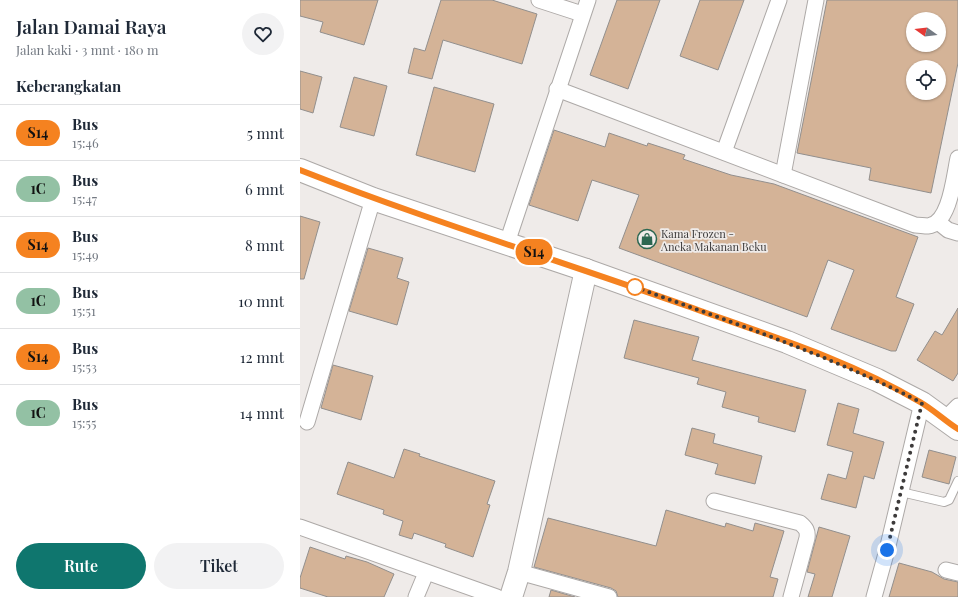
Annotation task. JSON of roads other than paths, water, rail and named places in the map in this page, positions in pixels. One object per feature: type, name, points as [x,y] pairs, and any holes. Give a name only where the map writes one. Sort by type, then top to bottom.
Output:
[{"type":"street","points":[[507,243],[585,7],[539,0]]},
{"type":"street","points":[[724,152],[779,0]]},
{"type":"street","points":[[783,174],[816,0]]},
{"type":"street","points":[[557,89],[915,225],[928,226],[942,217]]},
{"type":"street","points":[[958,158],[942,217],[948,230],[958,233]]},
{"type":"street","points":[[300,170],[373,199],[586,270],[787,342],[878,380],[953,419]]},
{"type":"street","points":[[307,422],[373,199]]},
{"type":"street","points":[[512,597],[519,572],[586,270]]},
{"type":"street","points":[[874,597],[922,403]]},
{"type":"street","points":[[714,501],[800,524],[804,527],[808,532],[808,538],[791,597]]},
{"type":"street","points":[[300,527],[497,597]]},
{"type":"street","points":[[519,572],[609,597]]},
{"type":"street","points":[[416,597],[426,573]]},
{"type":"lane","points":[[901,492],[944,502],[949,500],[958,481]]},
{"type":"place","name":"Kama Frozen - Aneka Makanan Beku","points":[[647,239]]}]
